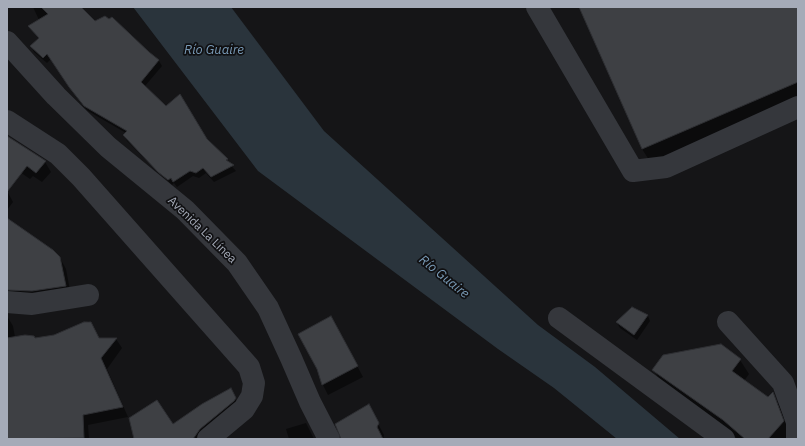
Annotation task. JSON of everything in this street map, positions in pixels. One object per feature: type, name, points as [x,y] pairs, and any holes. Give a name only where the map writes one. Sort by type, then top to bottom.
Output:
[{"type":"street","points":[[537,7],[633,171],[666,167],[798,107]]},
{"type":"street","name":"Avenida La Línea","points":[[7,42],[56,96],[108,147],[185,210],[237,263],[268,308],[292,358],[310,402],[329,439]]},
{"type":"street","points":[[7,121],[58,154],[81,176],[249,366],[254,382],[252,396],[244,409],[208,439]]},
{"type":"street","points":[[7,302],[32,304],[88,295]]},
{"type":"street","points":[[559,318],[724,439]]},
{"type":"street","points":[[728,322],[783,383],[797,422],[797,439]]},
{"type":"water","name":"Río Guaire","points":[[133,7],[231,7],[324,131],[538,325],[595,367],[680,439],[617,439],[554,388],[498,349],[258,171]]},
{"type":"building","points":[[41,7],[81,7],[95,21],[105,16],[109,19],[112,17],[159,60],[141,82],[166,106],[180,94],[207,139],[228,159],[226,160],[234,165],[211,177],[203,168],[196,173],[190,171],[173,182],[171,178],[168,180],[158,172],[123,135],[127,131],[84,106],[69,87],[47,54],[43,58],[30,46],[39,38],[28,26],[48,14]]},
{"type":"building","points":[[579,7],[798,7],[798,82],[642,149]]},
{"type":"building","points":[[7,136],[46,161],[36,173],[27,166],[7,192]]},
{"type":"building","points":[[7,218],[53,250],[60,257],[66,286],[32,291],[7,290]]},
{"type":"building","points":[[632,307],[648,315],[634,335],[616,322]]},
{"type":"building","points":[[331,316],[358,366],[322,385],[317,369],[298,334]]},
{"type":"building","points":[[84,322],[91,322],[99,338],[117,338],[101,358],[123,407],[83,415],[84,438],[7,439],[7,338],[25,335],[34,336],[35,338],[54,335]]},
{"type":"building","points":[[721,344],[741,359],[732,371],[768,397],[773,392],[784,421],[768,439],[745,439],[723,420],[652,370],[663,355]]},
{"type":"building","points":[[231,388],[236,398],[234,401],[200,429],[193,439],[134,439],[129,418],[157,400],[173,424],[202,404]]},
{"type":"building","points":[[369,404],[379,423],[377,427],[383,439],[341,439],[335,424]]}]
